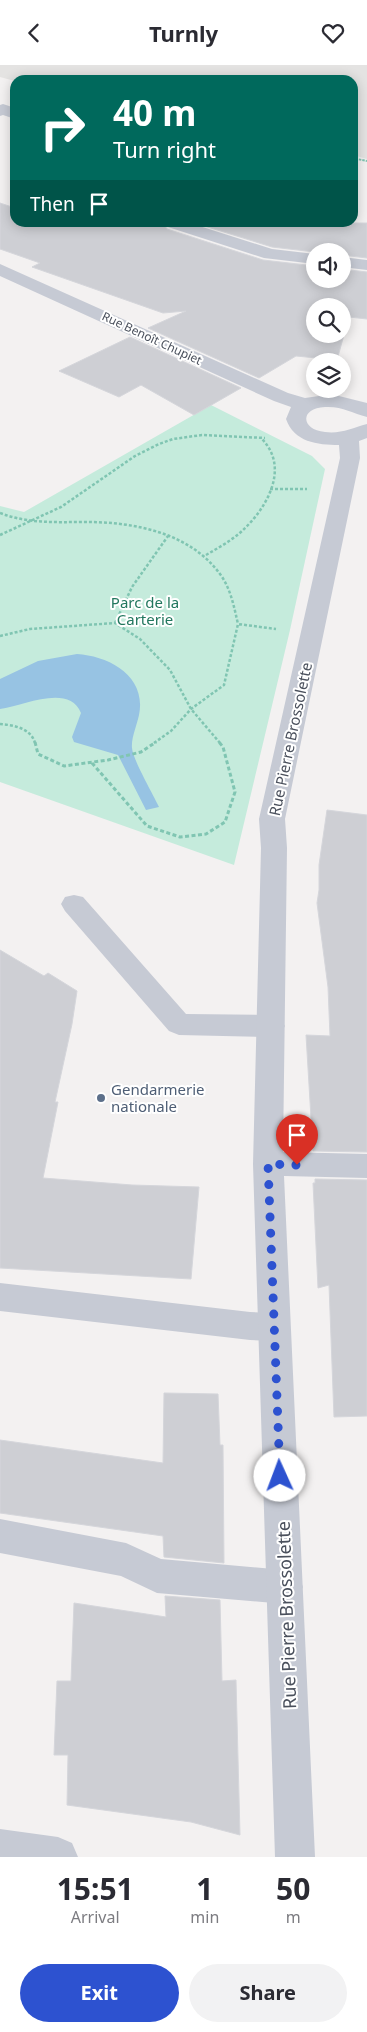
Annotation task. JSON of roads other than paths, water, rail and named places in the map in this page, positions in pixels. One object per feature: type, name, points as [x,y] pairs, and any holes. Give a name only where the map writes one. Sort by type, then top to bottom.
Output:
[{"type":"street","points":[[186,227],[270,254],[306,258]]},
{"type":"street","points":[[351,263],[367,265]]},
{"type":"street","name":"Rue Benoît Chupiet","points":[[0,269],[281,397],[306,405]]},
{"type":"street","points":[[362,433],[320,438],[307,433],[299,426],[296,421],[296,415],[306,405],[320,401],[337,400],[360,407],[367,389]]},
{"type":"street","name":"Rue Pierre Brossolette","points":[[295,1857],[268,1164],[274,848],[272,819],[350,458],[362,433]]},
{"type":"street","points":[[74,904],[178,1024],[271,1026]]},
{"type":"street","points":[[268,1164],[367,1166]]},
{"type":"street","points":[[0,1297],[250,1326],[274,1327]]},
{"type":"street","points":[[0,1536],[126,1560],[157,1575],[285,1587]]},
{"type":"street","points":[[0,1849],[58,1857]]},
{"type":"water","points":[[77,654],[101,659],[113,664],[131,679],[137,689],[140,701],[139,715],[133,736],[132,748],[139,769],[159,807],[146,810],[118,755],[74,742],[72,737],[81,713],[75,704],[67,699],[45,699],[0,709],[0,679],[38,661]]},
{"type":"place","name":"Gendarmerie nationale","points":[[101,1098]]},
{"type":"park label","name":"Parc de la Carterie","points":[[145,610]]}]
